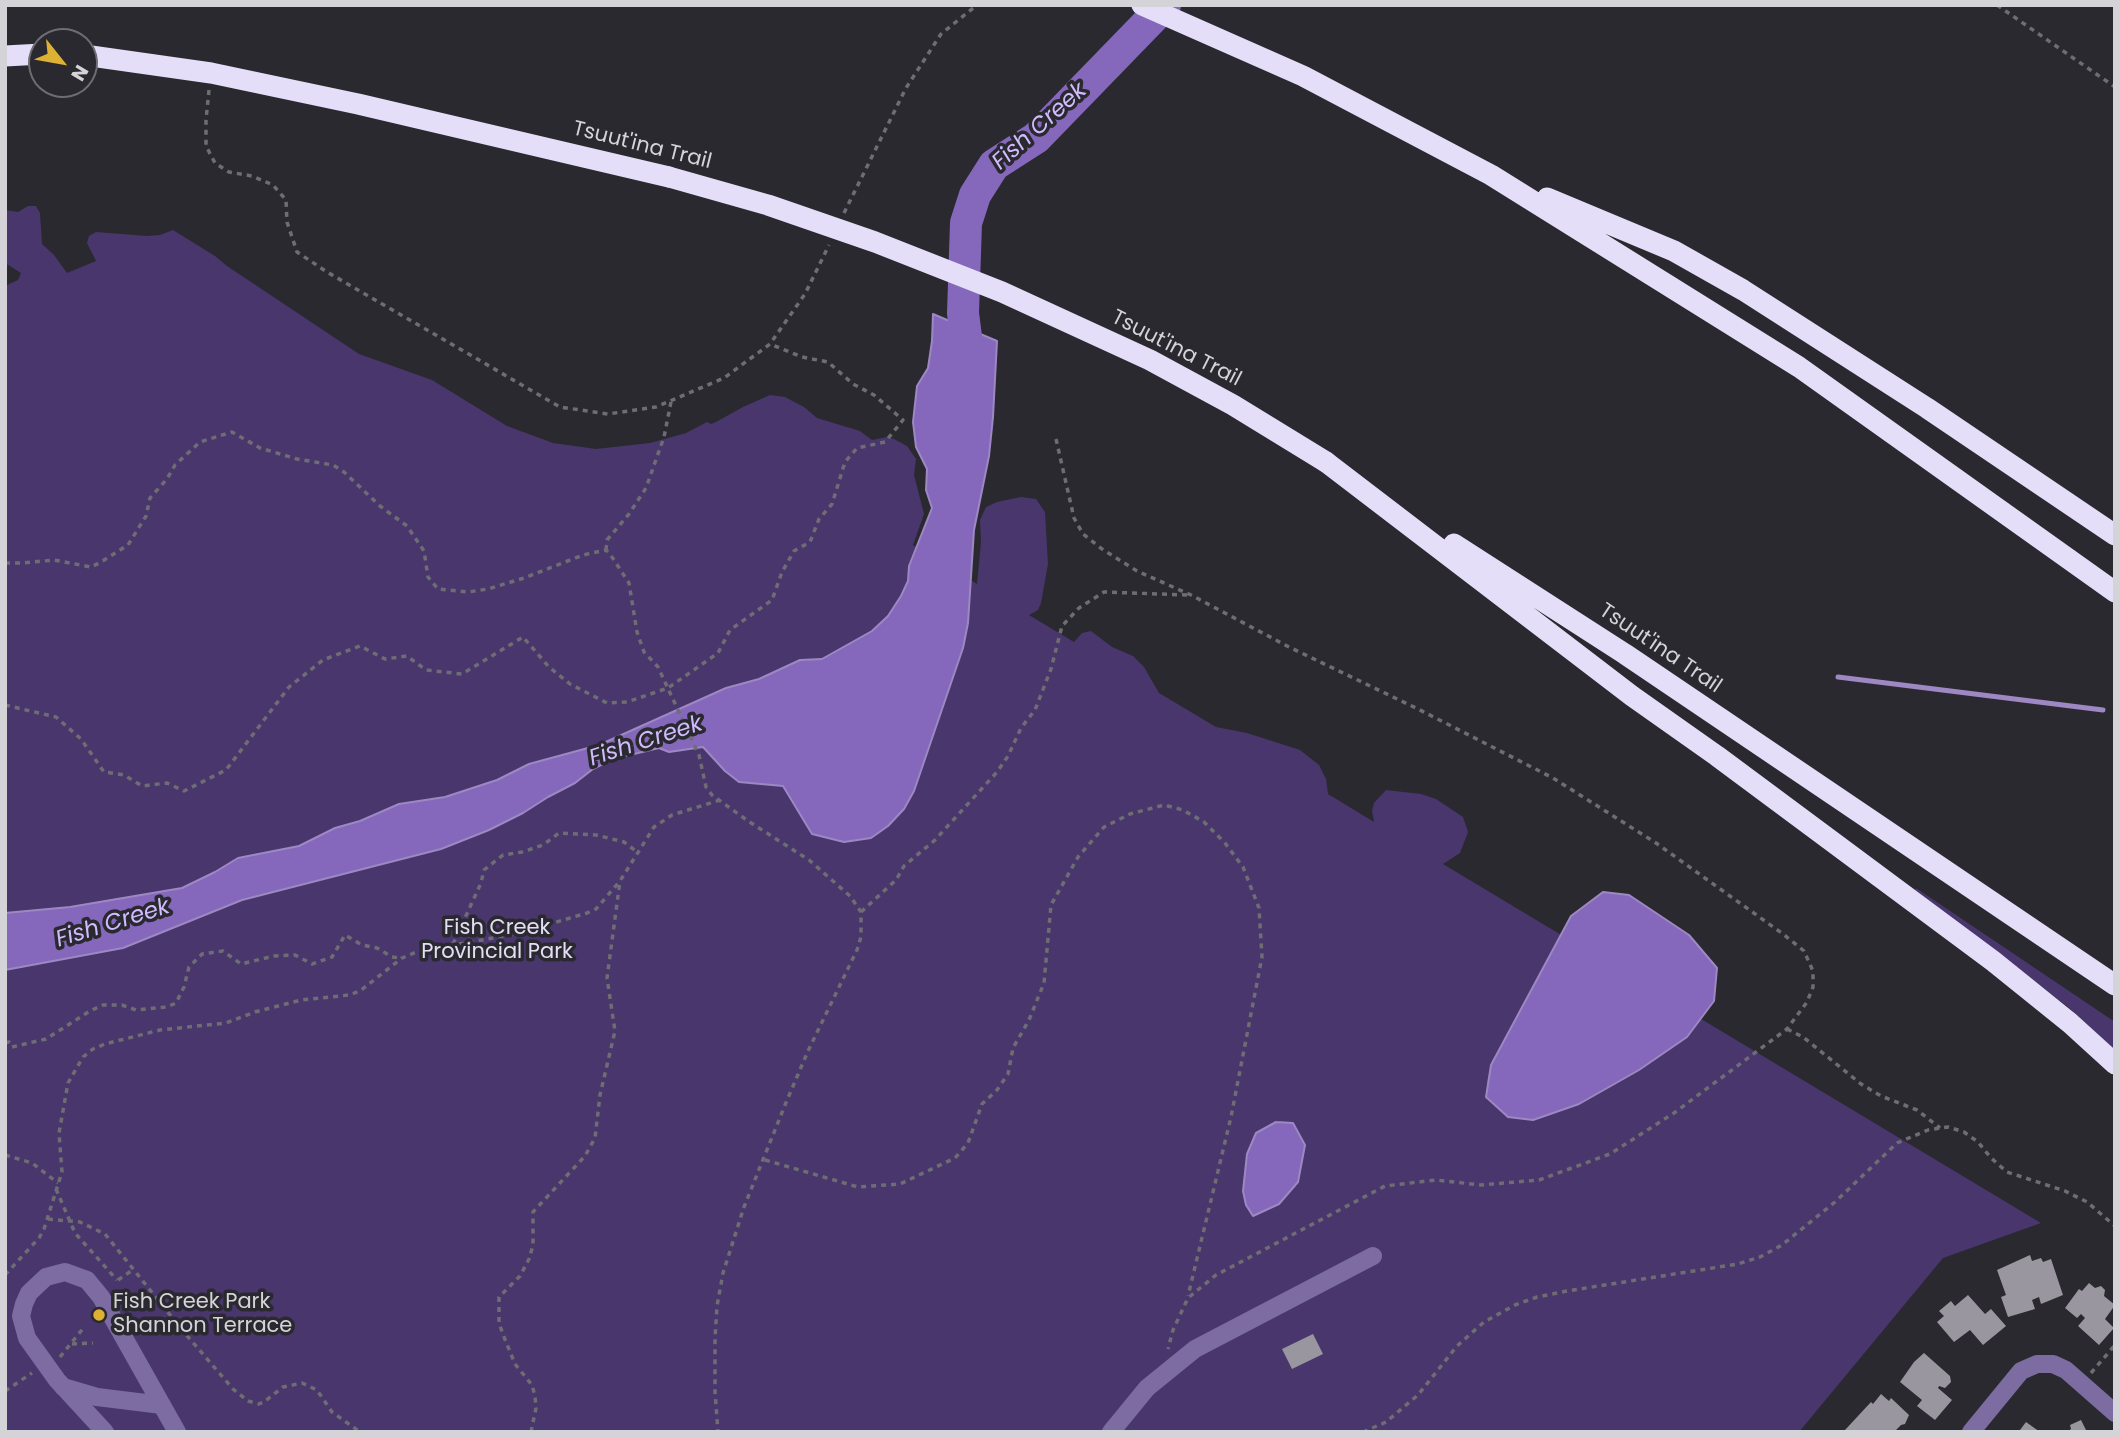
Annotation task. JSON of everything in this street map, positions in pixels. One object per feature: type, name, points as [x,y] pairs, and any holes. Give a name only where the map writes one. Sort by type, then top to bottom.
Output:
[{"type":"highway","points":[[1142,5],[1303,76],[1491,174],[1799,367],[2115,592]]},
{"type":"highway","points":[[5,48],[28,50]]},
{"type":"highway","points":[[5,56],[28,54]]},
{"type":"highway","name":"Tsuut'ina Trail","points":[[98,57],[211,73],[358,104],[669,177],[768,205],[851,233],[1002,292],[1150,360],[1233,405],[1326,462],[1625,654],[2115,985]]},
{"type":"highway","points":[[1491,174],[1674,251],[1742,290],[1927,408],[2115,535]]},
{"type":"highway","points":[[1326,462],[1632,696],[1993,961],[2070,1023],[2115,1064]]},
{"type":"street","points":[[1111,1432],[1127,1410],[1161,1375],[1195,1349],[1373,1256]]},
{"type":"street","points":[[105,1432],[63,1387],[27,1338],[22,1316],[29,1293],[46,1277],[65,1272],[88,1280],[101,1297],[177,1432]]},
{"type":"street","points":[[1971,1432],[2016,1378],[2037,1364],[2053,1364],[2066,1370],[2115,1413]]},
{"type":"street","points":[[63,1387],[97,1397],[162,1405]]},
{"type":"path","points":[[843,216],[906,88],[941,34],[977,5]]},
{"type":"path","points":[[1997,5],[2115,87]]},
{"type":"path","points":[[211,73],[206,146],[215,163],[229,172],[252,176],[274,185],[286,200],[287,222],[297,252],[560,407],[608,414],[656,407],[724,378],[770,344],[805,294],[832,239]]},
{"type":"path","points":[[5,705],[56,717],[81,739],[104,772],[124,775],[142,786],[167,783],[184,791],[226,770],[289,687],[323,660],[360,646],[385,659],[407,656],[426,670],[462,674],[523,637],[549,667],[570,684],[607,703],[627,702],[668,688],[718,653],[730,630],[772,600],[782,572],[794,551],[810,542],[819,519],[832,504],[845,462],[857,448],[885,442],[902,420],[874,395],[853,384],[828,362],[802,357],[770,344]]},
{"type":"path","points":[[671,400],[664,437],[646,488],[607,540],[606,550],[629,583],[637,632],[644,652],[658,667],[699,755],[706,787],[720,800],[809,860],[850,896],[861,912],[862,937],[857,950],[808,1051],[735,1232],[719,1295],[715,1379],[718,1432]]},
{"type":"path","points":[[5,563],[54,559],[91,567],[101,562],[121,550],[133,538],[146,516],[150,498],[167,480],[175,465],[200,442],[232,432],[260,449],[333,466],[344,472],[380,506],[407,526],[424,551],[428,577],[439,589],[468,592],[488,589],[583,555],[606,550]]},
{"type":"path","points":[[1056,439],[1074,518],[1083,534],[1137,571],[1191,595],[1289,647],[1553,778],[1656,844],[1783,933],[1804,951],[1813,971],[1813,987],[1807,1002],[1787,1029],[1674,1113],[1610,1154],[1539,1180],[1481,1185],[1436,1180],[1385,1186],[1216,1275],[1188,1298]]},
{"type":"path","points":[[861,912],[896,880],[904,866],[935,840],[997,772],[1021,728],[1035,710],[1051,669],[1062,626],[1079,608],[1104,592],[1191,595]]},
{"type":"path","points":[[5,1275],[39,1238],[48,1219],[62,1162],[58,1133],[68,1083],[79,1063],[93,1049],[160,1030],[226,1023],[301,1000],[349,995],[360,991],[402,958],[431,947],[516,934],[587,913],[596,909],[620,881],[654,827],[672,815],[720,800]]},
{"type":"path","points":[[765,1160],[858,1187],[900,1184],[955,1158],[968,1143],[982,1104],[997,1090],[1008,1074],[1013,1048],[1029,1020],[1044,983],[1051,905],[1078,857],[1104,827],[1129,814],[1164,806],[1183,810],[1204,822],[1244,867],[1259,908],[1262,957],[1231,1117],[1188,1298],[1173,1330],[1161,1375]]},
{"type":"path","points":[[453,944],[481,884],[484,870],[503,855],[542,845],[559,833],[596,835],[624,842],[637,852]]},
{"type":"path","points":[[531,1432],[536,1408],[535,1396],[531,1385],[510,1354],[499,1323],[499,1297],[520,1276],[529,1259],[533,1245],[533,1212],[585,1156],[595,1138],[600,1095],[615,1031],[607,978],[620,881]]},
{"type":"path","points":[[5,1043],[9,1042],[12,1047],[46,1039],[103,1005],[122,1005],[136,1010],[167,1007],[176,1003],[189,967],[202,954],[223,951],[241,964],[274,956],[295,955],[312,964],[332,957],[345,935],[362,945],[377,948],[392,957],[402,958]]},
{"type":"path","points":[[1787,1029],[1803,1037],[1861,1084],[1881,1096],[1917,1110],[1940,1128]]},
{"type":"path","points":[[1363,1432],[1386,1422],[1418,1395],[1457,1346],[1484,1322],[1515,1305],[1567,1291],[1738,1264],[1759,1257],[1782,1245],[1835,1202],[1897,1143],[1913,1134],[1948,1127],[1964,1132],[1978,1142],[2007,1172],[2065,1191],[2087,1202],[2115,1227]]},
{"type":"path","points":[[5,1155],[32,1163],[58,1183]]},
{"type":"path","points":[[56,1189],[75,1233],[117,1280],[134,1269]]},
{"type":"path","points":[[48,1219],[88,1224],[105,1234],[183,1331],[240,1395],[259,1404],[283,1387],[302,1383],[317,1390],[332,1412],[360,1432]]},
{"type":"path","points":[[72,1344],[93,1343]]},
{"type":"path","points":[[2080,1382],[2115,1345]]},
{"type":"green space","name":"Fish Creek Provincial Park","points":[[28,206],[36,206],[40,213],[42,244],[67,273],[96,261],[87,243],[89,236],[96,232],[147,236],[173,230],[359,354],[432,380],[507,426],[553,443],[596,449],[650,443],[686,433],[707,422],[716,422],[770,395],[785,397],[817,418],[860,431],[872,440],[887,437],[894,439],[907,446],[916,459],[914,475],[924,514],[913,545],[977,584],[980,520],[986,507],[1021,497],[1036,499],[1045,512],[1048,564],[1041,603],[1038,610],[1029,615],[1074,642],[1082,633],[1091,631],[1112,647],[1133,656],[1144,667],[1159,693],[1216,727],[1247,733],[1300,750],[1319,765],[1326,779],[1328,794],[1374,822],[1374,803],[1386,790],[1421,794],[1436,799],[1463,817],[1468,832],[1460,853],[1443,864],[2041,1223],[1943,1258],[1799,1432],[5,1432],[5,286],[18,280],[21,273],[5,263],[5,210],[18,212]]},
{"type":"green space","points":[[1916,888],[2115,1022],[2115,1051],[2068,1007],[1915,890]]},
{"type":"water","points":[[933,314],[997,341],[993,417],[989,456],[974,530],[968,623],[963,648],[914,791],[904,809],[888,826],[871,838],[844,842],[812,834],[783,786],[739,782],[703,747],[669,752],[659,748],[613,759],[523,813],[441,849],[242,900],[123,948],[5,970],[5,913],[70,907],[182,888],[238,858],[299,846],[335,828],[360,821],[399,804],[445,797],[497,780],[529,764],[599,745],[726,688],[759,679],[800,660],[822,659],[872,631],[888,616],[901,596],[908,581],[909,566],[932,508],[926,490],[927,469],[916,447],[913,422],[917,386],[928,368]]},
{"type":"water","points":[[1603,892],[1629,895],[1689,935],[1717,968],[1714,1001],[1687,1037],[1639,1070],[1579,1104],[1533,1120],[1508,1117],[1486,1097],[1491,1065],[1571,916]]},
{"type":"water","points":[[1276,1122],[1293,1123],[1305,1145],[1298,1182],[1279,1204],[1253,1216],[1246,1205],[1243,1191],[1247,1154],[1256,1133]]},
{"type":"building","points":[[2030,1255],[2032,1261],[2041,1258],[2043,1262],[2051,1259],[2063,1295],[2041,1304],[2039,1297],[2032,1300],[2035,1309],[2008,1317],[2001,1297],[2006,1295],[1997,1270]]},
{"type":"building","points":[[2089,1283],[2095,1288],[2101,1286],[2105,1290],[2104,1296],[2115,1305],[2105,1319],[2114,1328],[2099,1345],[2078,1326],[2085,1318],[2081,1314],[2077,1318],[2065,1308],[2079,1289],[2082,1291]]},
{"type":"building","points":[[1968,1295],[1985,1314],[1991,1309],[2006,1326],[1983,1345],[1970,1330],[1954,1342],[1937,1322],[1944,1316],[1939,1311],[1951,1301],[1955,1306]]},
{"type":"building","points":[[1313,1334],[1323,1354],[1292,1369],[1282,1349]]},
{"type":"building","points":[[1924,1353],[1950,1376],[1951,1382],[1945,1388],[1938,1388],[1952,1400],[1935,1420],[1917,1406],[1922,1400],[1900,1382]]},
{"type":"building","points":[[1881,1394],[1889,1401],[1891,1398],[1909,1415],[1905,1424],[1894,1432],[1845,1430],[1871,1402],[1873,1404]]},
{"type":"building","points":[[2081,1420],[2087,1432],[2067,1432],[2071,1429],[2070,1425]]},
{"type":"building","points":[[2026,1422],[2040,1432],[2020,1430]]},
{"type":"waterway","name":"Fish Creek","points":[[970,369],[963,313],[966,223],[975,195],[994,165],[1036,138],[1165,5]]},
{"type":"waterway","points":[[1838,677],[2103,710]]},
{"type":"place","name":"Fish Creek Park Shannon Terrace","points":[[99,1315]]}]
